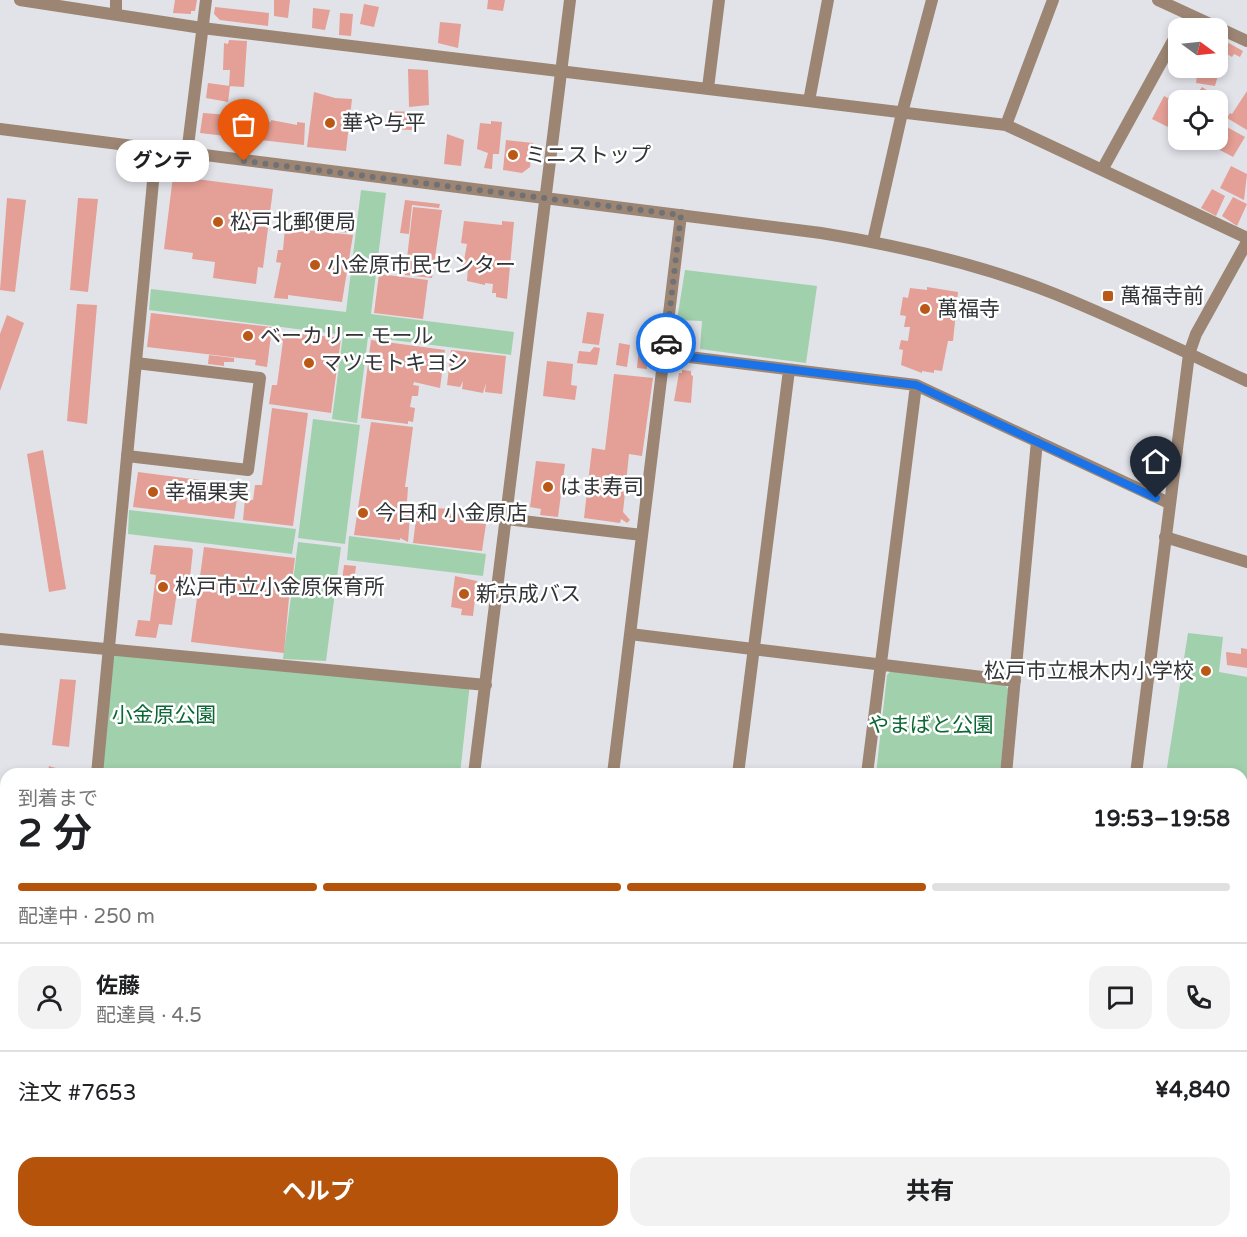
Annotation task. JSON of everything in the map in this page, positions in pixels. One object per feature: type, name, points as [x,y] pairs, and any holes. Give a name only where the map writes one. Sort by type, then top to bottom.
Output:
[{"type":"street","points":[[20,0],[116,7],[202,28],[1006,125],[1247,240],[1196,334],[1189,354],[1137,768]]},
{"type":"street","points":[[187,154],[206,0]]},
{"type":"street","points":[[475,768],[570,0]]},
{"type":"street","points":[[708,88],[719,0]]},
{"type":"street","points":[[809,101],[828,0]]},
{"type":"street","points":[[873,242],[902,113],[932,0]]},
{"type":"street","points":[[1006,125],[1053,0]]},
{"type":"street","points":[[1158,0],[1247,41]]},
{"type":"street","points":[[1186,18],[1188,14]]},
{"type":"street","points":[[1102,170],[1168,49]]},
{"type":"street","points":[[0,129],[681,215],[873,242],[948,259],[1054,294],[1247,381]]},
{"type":"street","points":[[98,768],[156,150]]},
{"type":"street","points":[[614,768],[681,215]]},
{"type":"street","points":[[665,354],[916,385],[1169,503]]},
{"type":"street","points":[[127,456],[248,470],[260,378],[136,363]]},
{"type":"street","points":[[739,768],[789,370]]},
{"type":"street","points":[[868,768],[916,385]]},
{"type":"street","points":[[1007,768],[1037,441]]},
{"type":"street","points":[[506,519],[642,535]]},
{"type":"street","points":[[1165,537],[1247,562]]},
{"type":"street","points":[[630,634],[1015,681]]},
{"type":"street","points":[[0,639],[486,685]]},
{"type":"green space","points":[[361,190],[386,193],[371,314],[514,332],[511,355],[368,337],[357,423],[332,419],[343,335],[149,310],[151,289],[346,312]]},
{"type":"green space","points":[[685,270],[817,286],[806,363],[700,349],[702,321],[677,320]]},
{"type":"green space","points":[[313,419],[360,425],[345,544],[298,538]]},
{"type":"green space","points":[[129,510],[296,529],[292,554],[128,534]]},
{"type":"green space","points":[[349,536],[486,554],[483,576],[347,560]]},
{"type":"green space","points":[[298,542],[341,547],[326,661],[283,659]]},
{"type":"green space","points":[[1188,633],[1223,637],[1219,672],[1247,677],[1247,768],[1167,768]]},
{"type":"green space","name":"小金原公園","points":[[108,649],[470,683],[461,768],[98,768]]},
{"type":"green space","name":"やまばと公園","points":[[891,671],[1005,685],[1008,689],[1001,768],[877,768],[887,675]]},
{"type":"building","points":[[175,0],[197,0],[195,11],[191,11],[191,14],[173,13]]},
{"type":"building","points":[[274,0],[290,0],[288,18],[274,16]]},
{"type":"building","points":[[488,0],[505,0],[503,11],[487,9]]},
{"type":"building","points":[[364,4],[379,7],[374,27],[360,24]]},
{"type":"building","points":[[215,7],[269,13],[268,26],[220,20],[214,14]]},
{"type":"building","points":[[313,8],[330,10],[325,30],[312,28]]},
{"type":"building","points":[[340,13],[353,14],[351,36],[339,35]]},
{"type":"building","points":[[440,22],[461,24],[458,48],[438,43]]},
{"type":"building","points":[[229,40],[247,41],[244,87],[229,86],[230,70],[223,70],[224,43],[228,44]]},
{"type":"building","points":[[1228,43],[1243,51],[1240,57],[1234,54],[1232,57],[1228,55]]},
{"type":"building","points":[[408,69],[428,70],[429,105],[409,107]]},
{"type":"building","points":[[1197,78],[1217,78],[1215,86],[1196,83]]},
{"type":"building","points":[[208,83],[230,86],[228,102],[206,98]]},
{"type":"building","points":[[1247,91],[1247,130],[1228,119],[1230,113],[1232,114]]},
{"type":"building","points":[[314,92],[335,98],[352,99],[346,151],[307,147]]},
{"type":"building","points":[[1164,96],[1168,98],[1168,127],[1152,119]]},
{"type":"building","points":[[388,111],[413,112],[412,130],[387,129]]},
{"type":"building","points":[[203,113],[242,116],[242,118],[258,120],[258,117],[267,118],[267,121],[271,122],[271,120],[297,125],[297,122],[305,123],[304,145],[200,133]]},
{"type":"building","points":[[491,121],[502,122],[499,154],[493,154],[492,169],[484,168],[488,153],[477,149],[480,123],[491,124]]},
{"type":"building","points":[[1228,128],[1245,137],[1233,157],[1220,150],[1228,150]]},
{"type":"building","points":[[447,134],[464,140],[461,166],[444,164]]},
{"type":"building","points":[[506,140],[533,143],[530,167],[522,173],[503,170]]},
{"type":"building","points":[[1231,166],[1247,174],[1244,200],[1220,188]]},
{"type":"building","points":[[173,176],[273,189],[263,268],[258,267],[256,284],[213,278],[215,262],[192,259],[193,253],[164,249]]},
{"type":"building","points":[[1212,189],[1225,196],[1216,216],[1201,208]]},
{"type":"building","points":[[1233,197],[1247,204],[1237,226],[1222,216]]},
{"type":"building","points":[[7,198],[26,200],[15,292],[0,290]]},
{"type":"building","points":[[78,198],[98,199],[88,292],[70,290]]},
{"type":"building","points":[[405,200],[440,204],[439,208],[412,205],[409,234],[400,233]]},
{"type":"building","points":[[413,207],[442,210],[432,278],[405,275]]},
{"type":"building","points":[[342,218],[355,220],[353,233],[340,232]]},
{"type":"building","points":[[464,221],[502,225],[502,221],[514,222],[507,299],[496,297],[496,293],[492,293],[493,284],[485,283],[485,285],[467,281],[468,267],[463,266],[467,244],[461,243]]},
{"type":"building","name":"小金原市民センター","points":[[285,228],[353,235],[342,302],[288,295],[288,299],[274,298],[281,263],[276,262],[278,250],[283,250]]},
{"type":"building","points":[[379,274],[428,280],[423,319],[374,313]]},
{"type":"building","points":[[927,287],[958,292],[953,341],[948,341],[942,371],[934,370],[934,373],[922,371],[922,373],[901,365],[903,350],[899,349],[901,340],[908,341],[910,327],[904,327],[906,316],[900,315],[903,297],[908,298],[910,288],[927,290]]},
{"type":"building","points":[[77,304],[97,305],[87,424],[67,421]]},
{"type":"building","points":[[587,312],[604,314],[599,345],[582,343]]},
{"type":"building","points":[[151,313],[272,327],[267,367],[255,365],[256,360],[147,347]]},
{"type":"building","points":[[7,315],[24,323],[0,391],[0,334]]},
{"type":"building","name":"マツモトキヨシ","points":[[284,332],[341,338],[331,413],[269,404],[272,385],[277,385],[283,341],[277,340],[278,334],[284,335]]},
{"type":"building","points":[[371,340],[445,350],[440,388],[414,382],[413,385],[419,386],[418,396],[412,396],[410,407],[415,408],[413,422],[408,421],[408,424],[361,418]]},
{"type":"building","points":[[619,343],[630,345],[627,367],[616,365]]},
{"type":"building","points":[[594,347],[600,348],[597,365],[577,363],[579,351],[590,352]]},
{"type":"building","points":[[639,348],[656,350],[655,366],[647,365],[647,369],[637,368]]},
{"type":"building","points":[[451,350],[506,356],[502,394],[485,392],[486,383],[483,393],[462,389],[463,381],[460,387],[447,385]]},
{"type":"building","points":[[209,355],[234,358],[234,362],[224,362],[224,366],[208,364]]},
{"type":"building","points":[[547,361],[573,364],[571,385],[577,386],[575,400],[543,396]]},
{"type":"building","points":[[682,370],[691,371],[693,376],[691,403],[674,401],[679,373],[682,373]]},
{"type":"building","points":[[614,374],[653,378],[642,456],[629,454],[623,512],[630,520],[627,523],[621,519],[620,523],[584,518],[592,448],[605,450]]},
{"type":"building","points":[[272,408],[308,413],[293,526],[243,520],[245,499],[253,500],[255,485],[262,485]]},
{"type":"building","points":[[371,422],[413,427],[405,487],[408,487],[407,502],[411,503],[408,542],[400,538],[400,540],[354,535]]},
{"type":"building","points":[[43,450],[66,589],[49,592],[27,454]]},
{"type":"building","points":[[536,461],[565,464],[558,517],[540,515],[541,509],[530,507]]},
{"type":"building","points":[[138,472],[239,485],[234,519],[133,507]]},
{"type":"building","points":[[418,503],[435,505],[434,508],[469,510],[468,522],[486,524],[482,551],[413,543]]},
{"type":"building","points":[[154,545],[193,550],[189,586],[178,585],[172,625],[159,624],[156,638],[135,636],[138,620],[150,621],[156,575],[150,574]]},
{"type":"building","points":[[204,547],[295,558],[292,581],[289,580],[288,587],[290,587],[284,653],[191,642]]},
{"type":"building","points":[[344,565],[356,566],[353,590],[341,589]]},
{"type":"building","name":"新京成バス","points":[[455,576],[477,581],[473,616],[461,615],[462,609],[451,607]]},
{"type":"building","points":[[1241,648],[1247,649],[1247,668],[1227,665],[1226,652],[1241,654]]},
{"type":"building","points":[[60,679],[76,680],[69,747],[52,745]]},
{"type":"way so far","points":[[244,161],[681,215],[666,343]]},
{"type":"place","name":"華や与平","points":[[330,123]]},
{"type":"place","name":"ミニストップ","points":[[513,155]]},
{"type":"place","name":"グンテ","points":[[244,161]]},
{"type":"place","name":"松戸北郵便局","points":[[218,222]]},
{"type":"place","name":"小金原市民センター","points":[[315,265]]},
{"type":"place","name":"萬福寺前","points":[[1108,296]]},
{"type":"place","name":"萬福寺","points":[[925,309]]},
{"type":"place","name":"ベーカリー モール","points":[[248,336]]},
{"type":"place","name":"マツモトキヨシ","points":[[309,363]]},
{"type":"place","name":"はま寿司","points":[[548,487]]},
{"type":"place","name":"幸福果実","points":[[153,492]]},
{"type":"place","name":"今日和 小金原店","points":[[363,513]]},
{"type":"place","name":"松戸市立小金原保育所","points":[[163,587]]},
{"type":"place","name":"新京成バス","points":[[464,594]]},
{"type":"place","name":"松戸市立根木内小学校","points":[[1206,671]]},
{"type":"route","points":[[666,343],[665,354],[916,385],[1156,498]]}]
